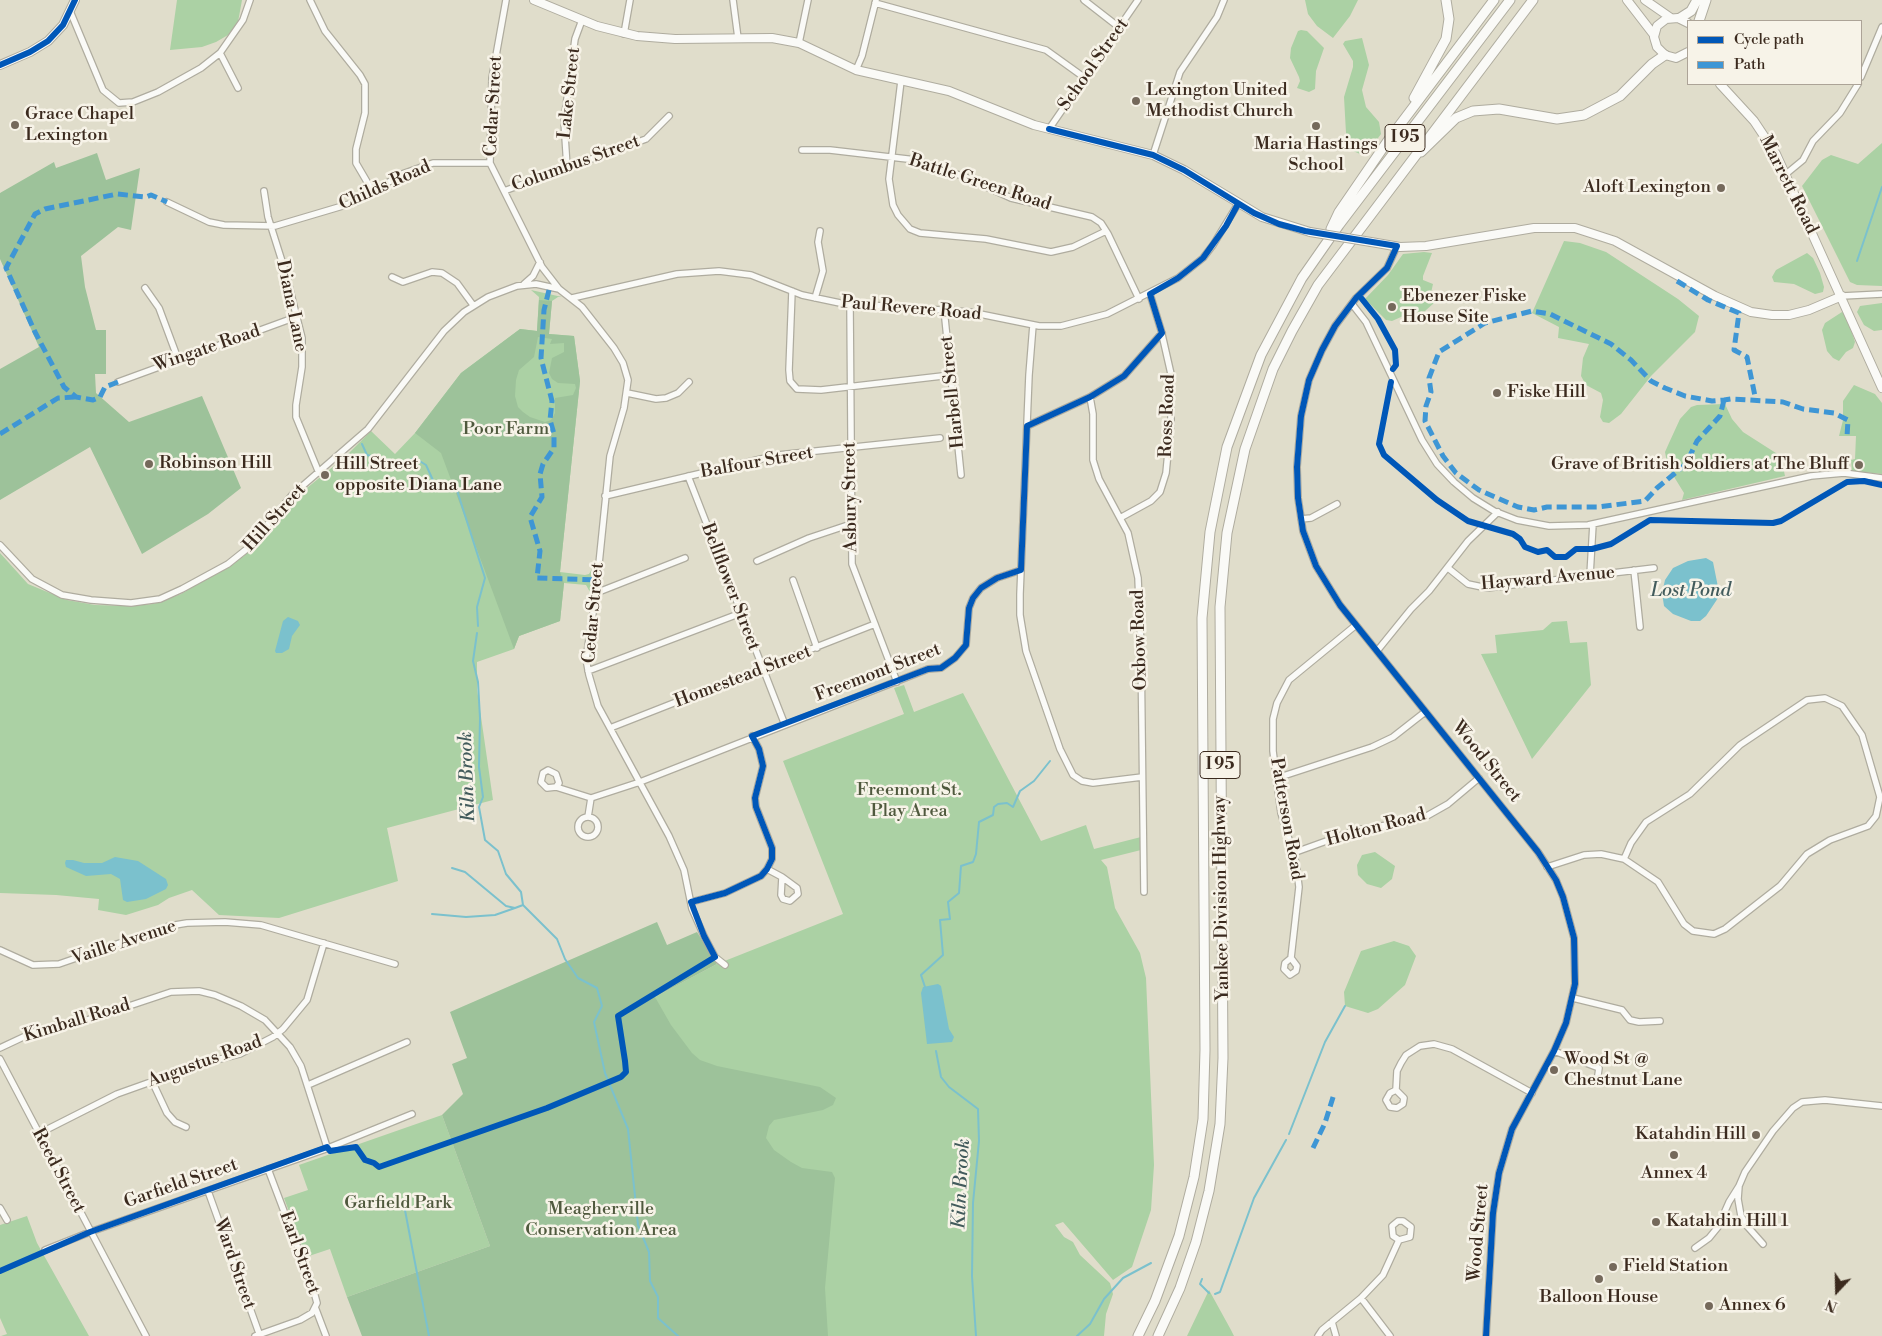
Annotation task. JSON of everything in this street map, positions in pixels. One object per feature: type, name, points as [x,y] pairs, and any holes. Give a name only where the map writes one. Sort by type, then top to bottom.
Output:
[{"type":"highway","points":[[1400,125],[1445,42],[1449,22],[1446,0]]},
{"type":"highway","points":[[1322,247],[1338,212],[1400,125],[1494,0]]},
{"type":"highway","name":"Yankee Division Highway","points":[[1138,1336],[1155,1301],[1179,1236],[1194,1177],[1203,1119],[1205,1042],[1201,634],[1204,585],[1212,515],[1227,447],[1256,365],[1285,306],[1322,247],[1510,0]]},
{"type":"highway","name":"Yankee Division Highway","points":[[1158,1336],[1180,1288],[1198,1236],[1209,1191],[1220,1124],[1223,1048],[1220,607],[1225,549],[1237,480],[1261,399],[1296,322],[1330,267],[1533,0]]},
{"type":"highway","points":[[1680,20],[1703,1]]},
{"type":"highway","points":[[1701,20],[1703,1]]},
{"type":"highway","points":[[1409,162],[1435,140],[1456,118],[1473,110],[1499,109],[1557,119],[1584,115],[1624,93],[1652,64],[1665,55]]},
{"type":"main road","points":[[0,66],[48,41],[63,25],[75,0]]},
{"type":"main road","points":[[534,0],[582,20],[624,34],[649,38],[772,38],[799,43],[856,70],[949,91],[1049,129],[1153,155],[1184,170],[1238,204],[1274,223],[1310,232],[1396,246],[1438,245],[1534,228],[1575,228],[1615,241],[1715,296],[1751,312],[1790,315],[1809,310],[1842,296]]},
{"type":"main road","points":[[1628,0],[1654,35],[1657,47],[1665,55],[1676,58],[1687,52]]},
{"type":"main road","points":[[1645,0],[1680,20]]},
{"type":"main road","points":[[1654,35],[1659,24],[1680,20]]},
{"type":"main road","name":"Marrett Road","points":[[1721,85],[1754,121],[1786,174],[1882,388]]},
{"type":"street","points":[[70,11],[103,90],[119,103],[133,102],[158,92],[201,68],[220,53],[243,20],[250,0]]},
{"type":"street","points":[[310,0],[325,30],[365,84],[365,113],[356,149],[356,163],[373,192]]},
{"type":"street","name":"Cedar Street","points":[[506,0],[492,78],[490,163],[540,262],[559,289],[572,298],[588,315],[620,357],[628,380],[627,393],[610,456],[596,593],[586,659],[588,671],[598,706],[669,836],[684,870],[691,902],[704,936],[716,957],[724,965]]},
{"type":"street","points":[[624,34],[630,0]]},
{"type":"street","points":[[733,0],[738,38]]},
{"type":"street","points":[[799,43],[808,0]]},
{"type":"street","points":[[1084,0],[1120,28]]},
{"type":"street","name":"School Street","points":[[1049,129],[1138,0]]},
{"type":"street","points":[[1153,155],[1180,72],[1217,17],[1224,0]]},
{"type":"street","points":[[856,70],[875,2],[1046,50],[1086,78]]},
{"type":"street","name":"Lake Street","points":[[567,167],[564,122],[575,39],[582,20]]},
{"type":"street","points":[[1862,75],[1882,27]]},
{"type":"street","points":[[220,53],[238,88]]},
{"type":"street","points":[[902,81],[889,179],[893,206],[904,224],[920,233],[986,239],[1051,252],[1062,251],[1106,231]]},
{"type":"street","points":[[1786,174],[1803,160],[1813,141],[1840,113],[1857,85]]},
{"type":"street","name":"Columbus Street","points":[[504,191],[646,139],[669,116]]},
{"type":"street","name":"Battle Green Road","points":[[802,150],[892,156],[916,160],[939,167],[1011,198],[1092,217],[1106,231],[1140,299]]},
{"type":"street","name":"Childs Road","points":[[167,202],[216,223],[240,227],[272,226],[356,202],[402,174],[433,163],[490,163]]},
{"type":"street","name":"Diana Lane","points":[[264,190],[296,317],[303,353],[296,417],[319,473]]},
{"type":"street","name":"Paul Revere Road","points":[[572,298],[671,276],[704,271],[751,275],[815,298],[850,304],[944,309],[970,312],[1033,325],[1061,326],[1088,321],[1140,299],[1178,278],[1203,258],[1226,226],[1238,204]]},
{"type":"street","points":[[815,298],[823,271],[818,242],[820,231]]},
{"type":"street","name":"Wood Street","points":[[1396,246],[1384,271],[1352,304],[1322,350],[1305,394],[1297,467],[1301,519],[1307,545],[1318,570],[1356,625],[1479,778],[1547,867],[1563,897],[1574,938],[1576,961],[1573,998],[1554,1051],[1512,1130],[1499,1173],[1493,1213],[1486,1336]]},
{"type":"street","points":[[524,284],[533,276],[540,262]]},
{"type":"street","points":[[392,277],[403,282],[432,272],[442,273],[457,283],[473,305]]},
{"type":"street","name":"Hill Street","points":[[0,545],[32,580],[62,595],[91,600],[131,603],[160,599],[214,573],[239,557],[257,539],[292,495],[368,428],[446,329],[473,305],[501,291],[524,284],[559,289]]},
{"type":"street","points":[[145,288],[159,308],[178,359]]},
{"type":"street","points":[[792,291],[790,382],[802,390],[951,375]]},
{"type":"street","name":"Ross Road","points":[[1120,518],[1151,501],[1160,492],[1164,484],[1171,422],[1172,387],[1162,333],[1150,294]]},
{"type":"street","points":[[1842,296],[1882,294]]},
{"type":"street","name":"Asbury Street","points":[[850,304],[852,564],[898,682]]},
{"type":"street","points":[[1352,304],[1366,322],[1432,456],[1460,488],[1498,512],[1521,521],[1544,526],[1593,524],[1811,476],[1844,473],[1882,478]]},
{"type":"street","name":"Harbell Street","points":[[944,309],[961,476]]},
{"type":"street","name":"Wingate Road","points":[[118,382],[296,317]]},
{"type":"street","points":[[1033,325],[1020,615],[1026,651],[1050,722],[1069,770],[1082,782],[1093,783],[1142,777]]},
{"type":"street","points":[[1027,426],[1090,397],[1124,376],[1162,333]]},
{"type":"street","points":[[627,393],[656,399],[666,398],[678,393],[689,382]]},
{"type":"street","name":"Oxbow Road","points":[[1090,397],[1093,414],[1093,460],[1099,479],[1132,545],[1138,578],[1141,647],[1144,892]]},
{"type":"street","name":"Balfour Street","points":[[605,496],[778,455],[940,438]]},
{"type":"street","name":"Bellflower Street","points":[[688,476],[785,725]]},
{"type":"street","points":[[1301,519],[1311,518],[1336,504]]},
{"type":"street","points":[[1377,651],[1448,568],[1469,539],[1498,512]]},
{"type":"street","points":[[756,561],[809,538],[851,524]]},
{"type":"street","points":[[1590,575],[1593,524]]},
{"type":"street","points":[[596,593],[685,558]]},
{"type":"street","name":"Hayward Avenue","points":[[1448,568],[1470,585],[1487,588],[1654,568]]},
{"type":"street","name":"Freemont Street","points":[[591,798],[640,782],[752,736],[928,669],[941,668],[955,658],[966,645],[969,608],[973,598],[981,588],[997,578],[1021,570]]},
{"type":"street","points":[[1634,570],[1640,627]]},
{"type":"street","points":[[793,580],[817,648]]},
{"type":"street","points":[[588,671],[741,613]]},
{"type":"street","name":"Homestead Street","points":[[610,728],[875,624]]},
{"type":"street","name":"Patterson Road","points":[[1291,958],[1299,887],[1293,853],[1282,813],[1273,750],[1273,719],[1282,691],[1289,680],[1356,625]]},
{"type":"street","points":[[1547,867],[1566,859],[1584,855],[1601,854],[1624,860],[1658,882],[1684,924],[1693,931],[1714,934],[1725,929],[1780,886],[1807,854],[1830,840],[1868,826],[1876,816],[1880,797],[1862,735],[1842,706],[1825,698],[1807,700],[1740,745],[1690,794],[1646,822],[1631,843],[1624,860]]},
{"type":"street","points":[[1277,778],[1372,747],[1393,737],[1425,712]]},
{"type":"street","points":[[691,902],[736,888],[761,876],[772,859],[772,848],[756,807],[756,798],[763,766],[759,749],[752,736]]},
{"type":"street","name":"Holton Road","points":[[1293,853],[1357,830],[1425,817],[1448,804],[1479,778]]},
{"type":"street","points":[[556,787],[591,798],[588,817]]},
{"type":"street","points":[[767,869],[782,877]]},
{"type":"street","name":"Vaille Avenue","points":[[0,950],[33,964],[59,964],[169,926],[206,921],[261,925],[396,964]]},
{"type":"street","name":"Augustus Road","points":[[38,1134],[117,1094],[152,1081],[240,1054],[264,1043],[278,1033],[307,1000],[324,943]]},
{"type":"street","name":"Kimball Road","points":[[0,1048],[34,1032],[81,1022],[154,996],[183,990],[215,995],[257,1015],[278,1033],[290,1047],[301,1066],[327,1147]]},
{"type":"street","points":[[1573,998],[1622,1010],[1630,1020],[1639,1022],[1660,1021]]},
{"type":"street","points":[[308,1086],[407,1042]]},
{"type":"street","points":[[1396,1090],[1397,1071],[1406,1055],[1420,1046],[1434,1044],[1452,1049],[1532,1093]]},
{"type":"street","points":[[1554,1051],[1599,1068],[1597,1082]]},
{"type":"street","name":"Reed Street","points":[[0,1059],[146,1336]]},
{"type":"street","points":[[152,1081],[167,1113],[175,1122],[186,1127]]},
{"type":"street","points":[[1695,1248],[1709,1238],[1718,1228],[1733,1193],[1739,1186],[1756,1153],[1794,1108],[1802,1102],[1825,1100],[1882,1106]]},
{"type":"street","name":"Garfield Street","points":[[45,1250],[90,1232],[268,1169],[412,1114]]},
{"type":"street","name":"Earl Street","points":[[268,1169],[313,1288],[317,1303],[315,1308],[326,1336]]},
{"type":"street","points":[[1739,1186],[1738,1199],[1742,1216],[1747,1226],[1763,1244]]},
{"type":"street","name":"Ward Street","points":[[208,1191],[258,1336]]},
{"type":"street","points":[[0,1208],[7,1220]]},
{"type":"street","points":[[1318,1336],[1361,1298],[1383,1275],[1399,1240]]},
{"type":"street","points":[[1361,1298],[1390,1336]]},
{"type":"street","points":[[258,1336],[300,1320],[312,1313],[315,1308]]},
{"type":"street","points":[[1332,1322],[1336,1336]]},
{"type":"green space","points":[[177,0],[242,0],[238,22],[228,35],[202,47],[170,50]]},
{"type":"green space","points":[[1305,0],[1358,0],[1350,16],[1333,38],[1317,26],[1308,14]]},
{"type":"green space","points":[[1298,31],[1307,31],[1324,48],[1316,71],[1315,89],[1309,92],[1297,88],[1300,81],[1290,58],[1291,48]]},
{"type":"green space","points":[[1362,38],[1369,65],[1362,90],[1366,107],[1379,122],[1381,134],[1370,149],[1360,154],[1351,150],[1346,133],[1344,97],[1353,61],[1343,44],[1345,41]]},
{"type":"green space","points":[[1882,143],[1882,286],[1857,285],[1850,282],[1802,186],[1822,160],[1831,155],[1858,164]]},
{"type":"green space","points":[[97,153],[106,180],[140,168],[131,230],[118,227],[81,256],[85,287],[96,330],[106,330],[106,374],[95,374],[96,393],[129,422],[202,396],[241,488],[208,514],[142,554],[90,447],[0,500],[0,369],[39,347],[0,259],[0,193],[54,162],[56,168]]},
{"type":"green space","points":[[1564,241],[1580,243],[1606,252],[1678,299],[1699,316],[1695,332],[1651,376],[1621,414],[1609,423],[1603,422],[1600,417],[1603,400],[1601,393],[1586,385],[1581,376],[1583,358],[1589,344],[1558,338],[1559,327],[1532,313]]},
{"type":"green space","points":[[1432,253],[1423,280],[1433,284],[1431,293],[1434,303],[1425,311],[1410,313],[1392,321],[1386,320],[1365,299],[1388,275],[1403,254]]},
{"type":"green space","points":[[1807,253],[1813,258],[1820,273],[1824,287],[1823,292],[1815,294],[1794,284],[1774,282],[1772,277],[1776,270]]},
{"type":"green space","points":[[531,290],[562,297],[552,301],[549,334],[574,336],[580,381],[560,572],[585,575],[589,574],[592,569],[590,592],[586,585],[564,583],[560,621],[519,636],[514,649],[477,662],[477,689],[493,800],[387,828],[398,881],[279,918],[219,915],[192,890],[169,898],[158,905],[126,915],[98,910],[99,899],[0,893],[0,553],[28,584],[67,600],[95,605],[131,606],[153,604],[181,594],[244,556],[302,492],[345,457],[371,431],[395,454],[415,433],[461,373],[520,329],[537,331],[539,297]]},
{"type":"green space","name":"Poor Farm","points":[[539,300],[552,301],[549,334],[574,336],[580,381],[560,572],[564,583],[560,621],[519,636],[514,649],[441,453],[415,433],[461,373],[520,329],[537,331]],"holes":[[[538,337],[552,339],[550,344],[564,343],[564,352],[552,358],[549,373],[552,379],[558,383],[575,384],[576,388],[573,395],[555,398],[555,413],[551,420],[545,422],[530,417],[518,407],[515,396],[516,380],[519,370],[534,357]]]},
{"type":"green space","points":[[1882,303],[1882,330],[1874,331],[1864,325],[1857,312],[1860,306]]},
{"type":"green space","points":[[1842,312],[1846,314],[1855,342],[1853,348],[1846,352],[1839,361],[1833,358],[1827,351],[1822,330],[1825,323]]},
{"type":"green space","points":[[1854,385],[1875,394],[1882,403],[1882,474],[1852,471],[1851,460],[1855,459],[1856,436],[1839,436],[1843,420],[1843,401]]},
{"type":"green space","points":[[1725,404],[1732,419],[1743,432],[1779,455],[1785,476],[1682,500],[1684,493],[1668,467],[1665,452],[1669,443],[1680,419],[1691,407]]},
{"type":"green space","points":[[1567,621],[1570,643],[1587,642],[1591,685],[1532,759],[1481,654],[1497,653],[1495,635],[1543,630],[1552,622]]},
{"type":"green space","name":"Freemont St. Play Area","points":[[904,685],[914,712],[963,693],[1041,841],[1086,825],[1094,849],[1141,837],[1141,850],[1101,860],[1107,867],[1115,908],[1140,953],[1146,978],[1154,1165],[1151,1210],[1132,1267],[1113,1280],[1063,1222],[1055,1225],[1064,1237],[1073,1242],[1080,1255],[1110,1283],[1113,1294],[1106,1314],[1104,1336],[736,1336],[655,997],[717,964],[843,914],[783,761],[904,714],[894,688]]},
{"type":"green space","points":[[1375,852],[1395,866],[1392,879],[1381,888],[1367,884],[1358,875],[1357,865],[1362,855]]},
{"type":"green space","name":"Meagherville Conservation Area","points":[[657,922],[667,945],[697,932],[717,964],[655,997],[671,1025],[692,1053],[700,1060],[717,1066],[820,1087],[836,1098],[833,1105],[823,1110],[774,1120],[769,1126],[766,1138],[774,1150],[791,1162],[802,1168],[832,1172],[835,1178],[825,1288],[828,1336],[362,1336],[347,1297],[490,1246],[442,1115],[463,1094],[452,1064],[467,1058],[450,1012]]},
{"type":"green space","points":[[1394,941],[1409,946],[1416,956],[1405,985],[1378,1009],[1368,1013],[1345,1006],[1344,992],[1361,951]]},
{"type":"green space","name":"Garfield Park","points":[[442,1115],[490,1246],[347,1297],[330,1249],[306,1257],[284,1198],[308,1190],[299,1165]]},
{"type":"green space","points":[[27,1216],[37,1243],[89,1336],[1,1336],[7,1334],[0,1318],[0,1225]]},
{"type":"green space","points":[[1209,1290],[1231,1330],[1234,1336],[1187,1336]]},
{"type":"water","name":"Lost Pond","points":[[1706,558],[1713,562],[1718,587],[1718,598],[1706,616],[1700,621],[1691,621],[1673,614],[1664,606],[1662,593],[1665,580],[1673,568],[1688,561]]},
{"type":"water","points":[[288,617],[298,621],[300,625],[292,636],[289,649],[282,653],[276,653],[283,621]]},
{"type":"water","points":[[115,857],[138,861],[166,879],[168,885],[166,889],[146,899],[127,902],[123,900],[120,879],[111,874],[86,876],[66,867],[65,863],[66,860],[73,860],[84,863],[102,863]]},
{"type":"water","points":[[938,984],[941,986],[949,1029],[954,1037],[952,1042],[927,1044],[921,993],[923,987]]},
{"type":"waterway","points":[[1857,261],[1882,187]]},
{"type":"waterway","name":"Kiln Brook","points":[[362,444],[367,455],[399,463],[413,459],[418,460],[426,465],[437,489],[455,484],[485,578],[477,607],[478,626]]},
{"type":"waterway","name":"Kiln Brook","points":[[477,633],[473,661],[478,682],[480,718],[479,767],[483,797],[479,807],[485,840],[498,851],[506,874],[521,892],[523,905],[557,939],[565,959],[578,978],[597,988],[602,1006],[594,1022],[605,1073],[628,1129],[638,1225],[649,1252],[650,1281],[658,1297],[658,1318],[678,1336]]},
{"type":"waterway","name":"Kiln Brook","points":[[925,987],[921,975],[943,955],[940,920],[950,919],[948,902],[959,893],[961,866],[973,862],[976,854],[979,822],[993,815],[994,807],[998,804],[1007,803],[1013,807],[1020,791],[1034,781],[1050,761]]},
{"type":"waterway","points":[[452,868],[465,872],[506,906],[515,908],[523,905]]},
{"type":"waterway","points":[[432,914],[466,917],[495,915],[515,908]]},
{"type":"waterway","points":[[1289,1134],[1325,1042],[1345,1006]]},
{"type":"waterway","name":"Kiln Brook","points":[[936,1051],[941,1077],[949,1087],[978,1109],[979,1141],[973,1203],[972,1276],[976,1336]]},
{"type":"waterway","points":[[1215,1294],[1220,1292],[1254,1198],[1286,1140]]},
{"type":"waterway","points":[[404,1205],[429,1336]]},
{"type":"waterway","points":[[1077,1336],[1090,1324],[1104,1299],[1123,1278],[1151,1263]]},
{"type":"waterway","points":[[1202,1279],[1200,1284],[1209,1293]]},
{"type":"marked path","points":[[118,382],[105,387],[100,397],[93,400],[76,397],[64,387],[35,332],[6,268],[35,214],[45,209],[117,194],[146,197],[151,195],[167,202]]},
{"type":"marked path","points":[[1677,281],[1708,300],[1739,313],[1734,350],[1747,357],[1756,401]]},
{"type":"marked path","points":[[549,290],[544,310],[541,358],[552,401],[550,420],[554,434],[554,448],[543,464],[540,474],[542,497],[530,517],[540,551],[537,578],[598,580]]},
{"type":"marked path","points":[[1724,400],[1720,416],[1697,441],[1686,464],[1657,488],[1645,501],[1598,507],[1547,507],[1534,510],[1518,507],[1479,490],[1456,473],[1443,456],[1425,421],[1426,406],[1431,392],[1429,378],[1439,352],[1485,323],[1532,311],[1550,314],[1611,344],[1631,360],[1651,381],[1665,388],[1685,396],[1712,401],[1731,399],[1783,402],[1803,409],[1834,413],[1848,420],[1847,437]]},
{"type":"marked path","points":[[0,434],[58,398],[76,397]]},
{"type":"marked path","points":[[1313,1148],[1325,1123],[1334,1094]]},
{"type":"cycle path","points":[[0,65],[30,52],[48,41],[63,25],[75,0]]},
{"type":"cycle path","points":[[1049,129],[1153,155],[1184,170],[1254,213],[1279,224],[1305,231],[1397,246],[1387,268],[1356,298],[1335,326],[1309,380],[1301,416],[1297,467],[1298,498],[1303,531],[1316,566],[1340,605],[1538,852],[1556,880],[1563,897],[1574,938],[1575,984],[1566,1023],[1554,1051],[1512,1129],[1499,1173],[1493,1213],[1486,1336]]},
{"type":"cycle path","points":[[0,1271],[90,1232],[327,1147],[330,1151],[356,1147],[365,1160],[379,1167],[547,1108],[621,1077],[626,1072],[618,1016],[715,957],[704,936],[691,902],[725,893],[761,876],[772,859],[772,848],[756,807],[755,798],[763,766],[759,749],[752,736],[928,669],[941,668],[955,658],[966,645],[969,608],[973,598],[981,588],[997,578],[1021,570],[1027,426],[1090,397],[1124,376],[1162,333],[1150,294],[1178,278],[1203,258],[1226,226],[1238,204]]},
{"type":"cycle path","points":[[1362,299],[1378,319],[1395,350],[1396,365],[1393,369]]},
{"type":"cycle path","points":[[1391,382],[1379,444],[1384,455],[1437,500],[1468,521],[1513,534],[1520,539],[1525,547],[1538,552],[1547,550],[1555,557],[1566,557],[1576,549],[1592,549],[1611,544],[1650,520],[1773,523],[1781,521],[1847,482],[1864,481],[1882,485]]},
{"type":"place","name":"Lexington United Methodist Church","points":[[1136,101]]},
{"type":"place","name":"Grace Chapel Lexington","points":[[15,125]]},
{"type":"place","name":"Maria Hastings School","points":[[1316,126]]},
{"type":"place","name":"Aloft Lexington","points":[[1721,188]]},
{"type":"place","name":"Ebenezer Fiske House Site","points":[[1392,307]]},
{"type":"place","name":"Fiske Hill","points":[[1497,393]]},
{"type":"place","name":"Robinson Hill","points":[[149,464]]},
{"type":"place","name":"Grave of British Soldiers at The Bluff","points":[[1859,465]]},
{"type":"place","name":"Hill Street opposite Diana Lane","points":[[325,475]]},
{"type":"place","name":"Wood St @ Chestnut Lane","points":[[1554,1070]]},
{"type":"place","name":"Katahdin Hill","points":[[1756,1135]]},
{"type":"place","name":"Annex 4","points":[[1674,1155]]},
{"type":"place","name":"Katahdin Hill 1","points":[[1656,1222]]},
{"type":"place","name":"Field Station","points":[[1613,1267]]},
{"type":"place","name":"Balloon House","points":[[1599,1279]]},
{"type":"place","name":"Annex 6","points":[[1709,1306]]}]
